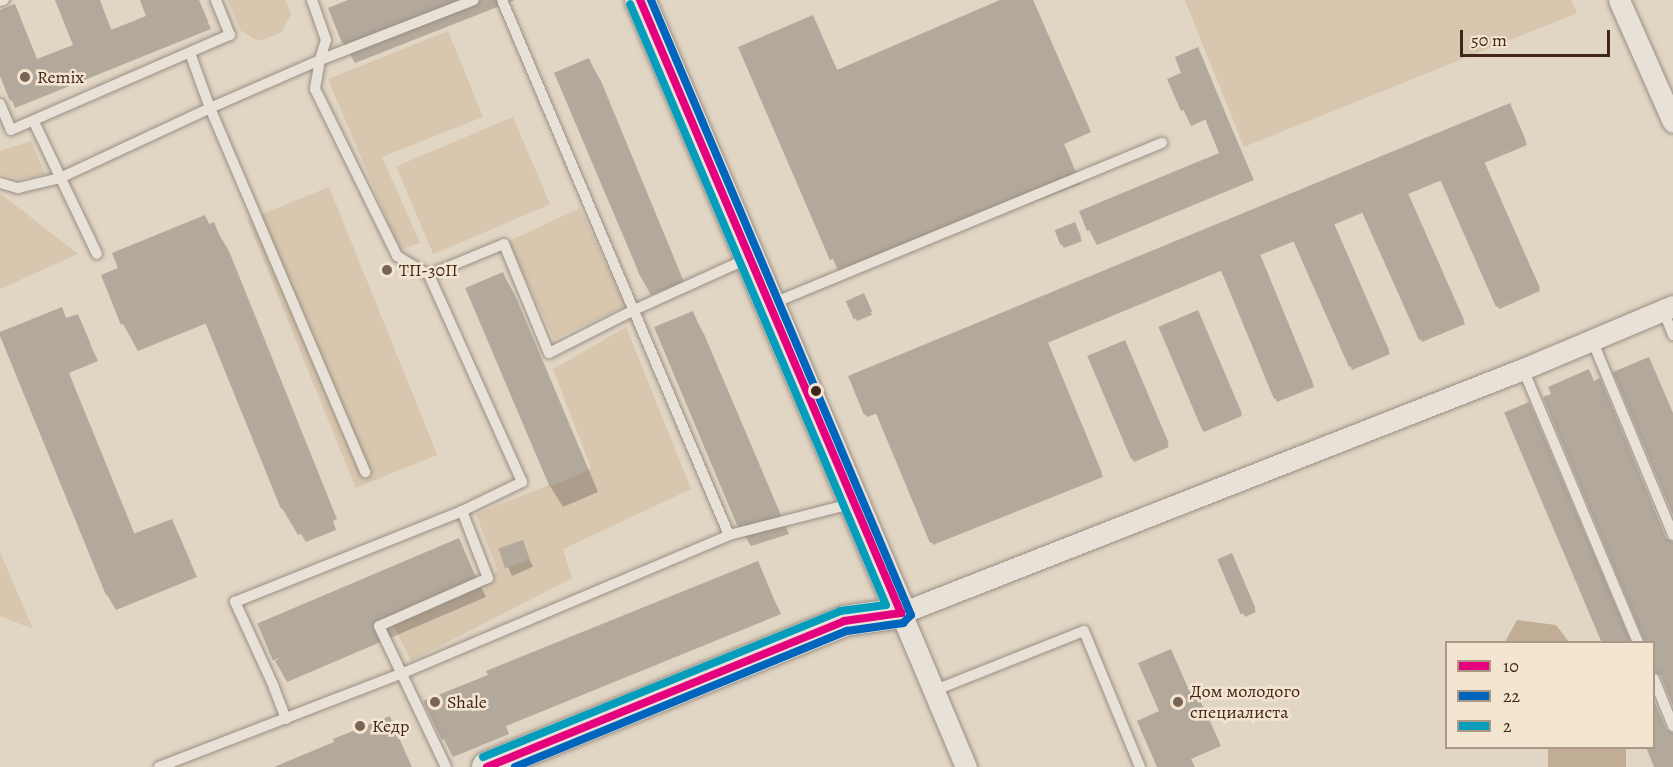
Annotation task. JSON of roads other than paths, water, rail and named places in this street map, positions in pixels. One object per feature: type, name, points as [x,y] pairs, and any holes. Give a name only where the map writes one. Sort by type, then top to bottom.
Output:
[{"type":"street","points":[[640,0],[966,767]]},
{"type":"street","points":[[1619,0],[1673,121]]},
{"type":"street","points":[[487,767],[844,621],[901,613],[1523,369],[1668,308]]},
{"type":"lane","points":[[0,104],[11,130],[34,122],[230,34],[216,0]]},
{"type":"lane","points":[[285,719],[274,687],[235,602],[462,511],[522,482],[429,275],[397,256],[315,89],[326,40],[312,0]]},
{"type":"lane","points":[[0,183],[18,188],[60,178],[320,60],[474,0]]},
{"type":"lane","points":[[502,0],[632,311],[729,535]]},
{"type":"lane","points":[[190,52],[210,108],[365,472]]},
{"type":"lane","points":[[34,122],[98,254]]},
{"type":"lane","points":[[771,304],[1162,143]]},
{"type":"lane","points":[[429,275],[504,244],[549,353],[632,311],[749,258]]},
{"type":"lane","points":[[1668,308],[1673,335]]},
{"type":"lane","points":[[1592,340],[1673,535]]},
{"type":"lane","points":[[1523,369],[1638,641]]},
{"type":"lane","points":[[159,767],[403,673],[729,535],[854,503]]},
{"type":"lane","points":[[446,767],[379,626],[488,578],[462,511]]},
{"type":"lane","points":[[933,691],[1084,630],[1140,767]]},
{"type":"lane","points":[[1655,684],[1673,726]]},
{"type":"place","name":"Remix","points":[[25,77]]},
{"type":"place","name":"ТП-30П","points":[[387,270]]},
{"type":"place","name":"Shale","points":[[435,702]]},
{"type":"place","name":"Дом молодого специалиста","points":[[1178,702]]},
{"type":"place","name":"Кедр","points":[[360,726]]}]
